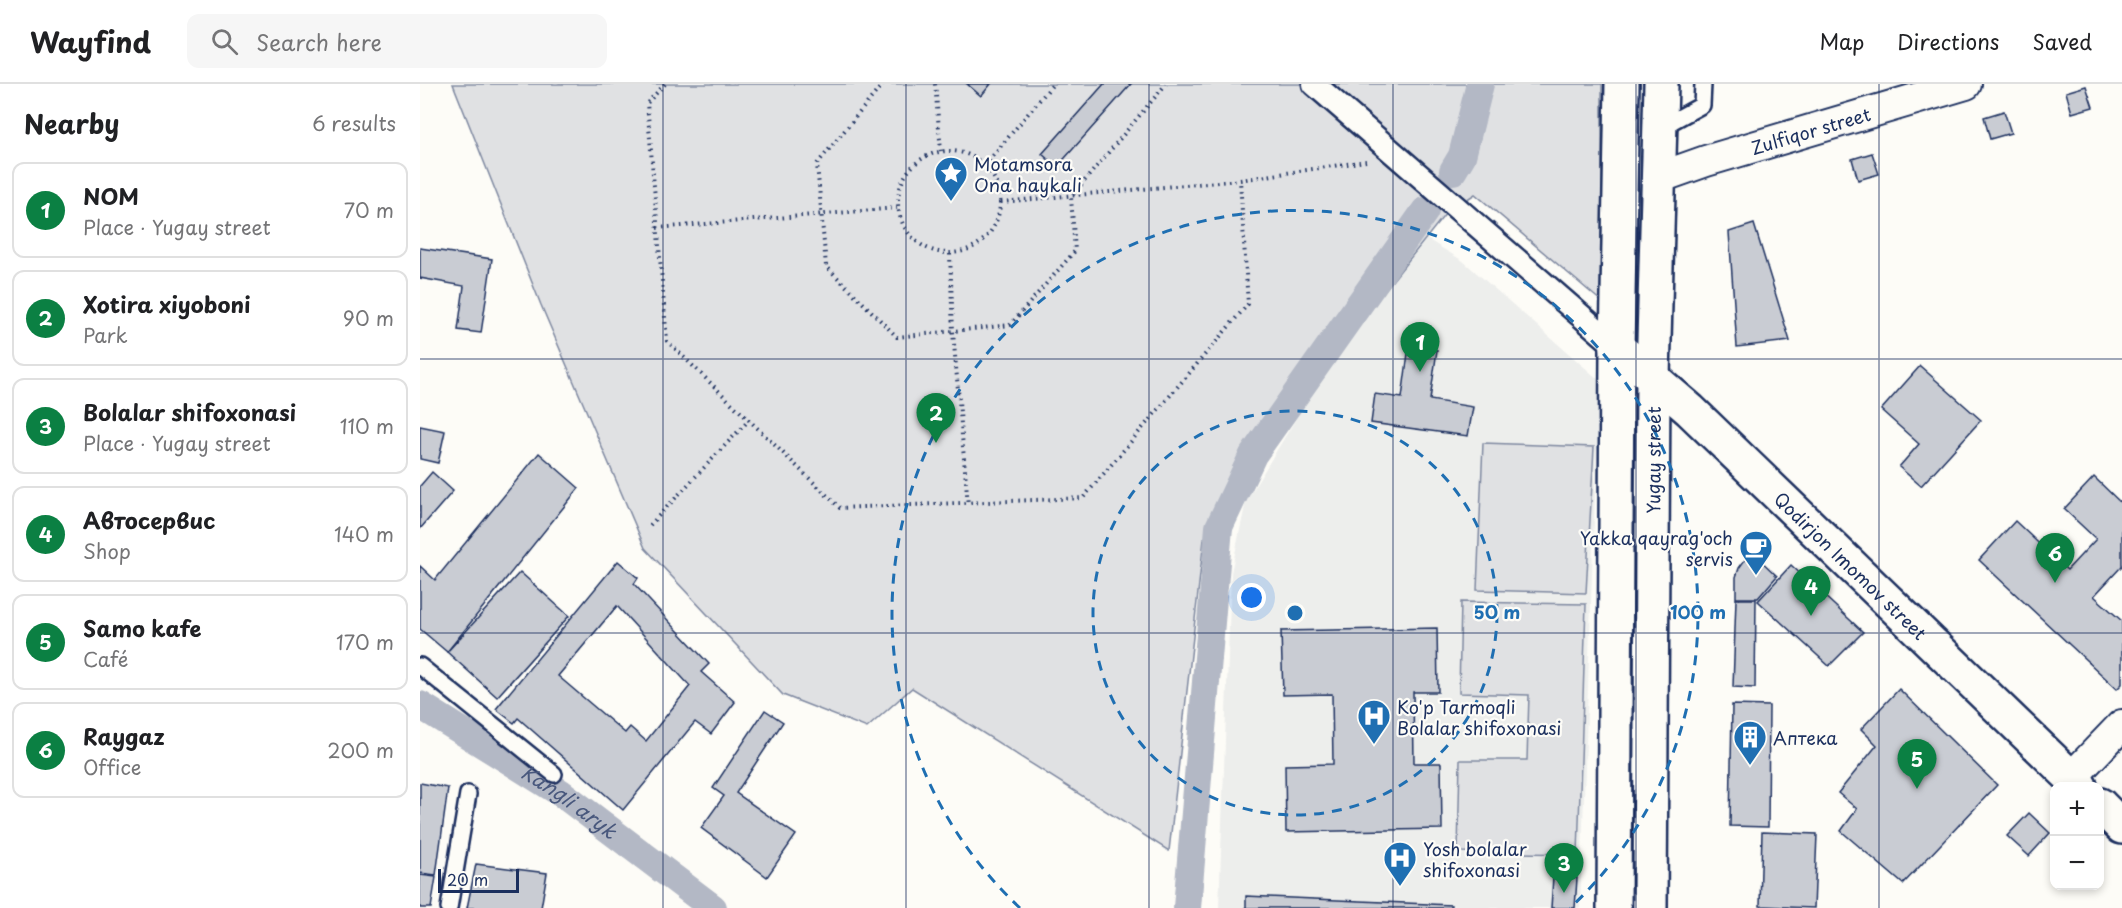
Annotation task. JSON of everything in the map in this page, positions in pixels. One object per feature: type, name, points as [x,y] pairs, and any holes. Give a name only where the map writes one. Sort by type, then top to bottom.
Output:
[{"type":"main road","name":"Yugay street","points":[[1614,908],[1617,347],[1622,84]]},
{"type":"main road","name":"Yugay street","points":[[1650,908],[1653,377],[1661,84]]},
{"type":"main road","name":"Qodirjon Imomov street","points":[[1617,347],[1690,410],[2076,782]]},
{"type":"main road","points":[[2104,809],[2122,827]]},
{"type":"street","points":[[1314,84],[1617,347]]},
{"type":"street","name":"Zulfiqor street","points":[[1658,178],[1706,161],[1966,84]]},
{"type":"street","points":[[2076,782],[2122,725]]},
{"type":"lane","points":[[1660,128],[1702,105],[1703,84]]},
{"type":"lane","points":[[420,666],[554,774]]},
{"type":"lane","points":[[449,908],[468,794]]},
{"type":"path","points":[[664,84],[647,103],[667,340],[840,508],[968,505],[1083,498],[1248,304],[1240,180]]},
{"type":"path","points":[[883,84],[818,164],[826,266],[897,337],[1010,325],[1075,251],[1071,197],[1166,84]]},
{"type":"path","points":[[935,84],[941,151]]},
{"type":"path","points":[[985,165],[1053,84]]},
{"type":"path","points":[[941,151],[964,153],[985,165],[996,182],[1001,202],[994,227],[977,246],[950,254],[927,249],[907,232],[897,208],[901,182],[917,162],[941,151]]},
{"type":"path","points":[[1001,202],[1240,180],[1398,156]]},
{"type":"path","points":[[657,228],[897,208]]},
{"type":"path","points":[[950,254],[953,332],[968,505]]},
{"type":"path","points":[[650,525],[749,420]]},
{"type":"shaded area","points":[[453,84],[1602,84],[1602,302],[1475,194],[1446,213],[1339,348],[1204,539],[1169,851],[912,688],[867,728],[783,695],[645,548],[541,305]]},
{"type":"shaded area","points":[[1427,239],[1463,261],[1599,380],[1580,908],[1219,908],[1231,573],[1246,501],[1339,348]]},
{"type":"shaded area","points":[[1483,443],[1594,447],[1586,593],[1477,590]]},
{"type":"shaded area","points":[[1461,602],[1586,604],[1578,854],[1458,852],[1460,760],[1527,760],[1529,695],[1459,693]]},
{"type":"building","points":[[967,84],[991,84],[981,96]]},
{"type":"building","points":[[1104,84],[1131,84],[1057,167],[1042,154]]},
{"type":"building","points":[[2086,86],[2093,107],[2072,113],[2066,92]]},
{"type":"building","points":[[2004,111],[2011,133],[1990,139],[1984,117]]},
{"type":"building","points":[[1872,153],[1879,174],[1858,180],[1852,159]]},
{"type":"building","points":[[1754,224],[1790,341],[1737,347],[1729,232]]},
{"type":"building","points":[[420,248],[492,259],[481,333],[458,330],[464,286],[420,278]]},
{"type":"building","points":[[1409,346],[1437,350],[1430,400],[1473,407],[1468,436],[1371,423],[1375,394],[1402,398]]},
{"type":"building","points":[[1920,366],[1981,420],[1921,486],[1899,467],[1919,444],[1881,410]]},
{"type":"building","points":[[420,426],[445,431],[438,463],[420,459]]},
{"type":"building","points":[[539,453],[579,488],[447,652],[420,629],[420,566],[435,580]]},
{"type":"building","points":[[432,472],[453,491],[420,529],[420,486]]},
{"type":"building","points":[[2094,477],[2122,504],[2122,566],[2094,596],[2122,621],[2122,684],[2117,689],[1979,560],[2015,521],[2067,570],[2096,539],[2064,509]]},
{"type":"building","name":"Yakka qayrag'och servis","points":[[1755,555],[1777,576],[1758,598],[1736,598],[1736,577],[1739,568],[1744,561]]},
{"type":"building","points":[[618,561],[638,578],[634,584],[709,664],[701,672],[735,702],[711,734],[695,722],[623,810],[518,718],[514,723],[496,709]],"holes":[[[617,606],[690,686],[646,741],[630,727],[625,733],[558,676]]]},
{"type":"building","points":[[1791,565],[1863,632],[1829,666],[1758,601]]},
{"type":"building","points":[[520,572],[569,616],[497,697],[447,652]]},
{"type":"building","points":[[1736,599],[1756,599],[1755,688],[1733,687]]},
{"type":"building","name":"Ko'p Tarmoqli Bolalar shifoxonasi","points":[[1437,628],[1438,692],[1413,692],[1414,763],[1441,763],[1442,829],[1286,832],[1285,765],[1333,764],[1332,694],[1283,695],[1281,631]]},
{"type":"building","points":[[1899,689],[1997,785],[1903,884],[1841,831],[1857,809],[1838,793],[1877,745],[1861,729]]},
{"type":"building","name":"Аптека","points":[[1732,705],[1769,706],[1768,827],[1730,826]]},
{"type":"building","points":[[765,710],[783,722],[736,793],[796,835],[767,877],[701,828],[724,796],[713,788]]},
{"type":"building","points":[[420,783],[448,788],[436,875],[420,873]]},
{"type":"building","points":[[2029,813],[2050,833],[2029,856],[2007,836]]},
{"type":"building","points":[[1762,832],[1817,834],[1814,908],[1760,906]]},
{"type":"building","points":[[476,864],[547,873],[541,908],[467,908]]},
{"type":"building","points":[[420,875],[436,877],[431,908],[420,908]]},
{"type":"building","points":[[1553,877],[1577,878],[1575,908],[1551,908]]},
{"type":"building","points":[[1246,896],[1451,905],[1451,908],[1246,908]]},
{"type":"waterway","points":[[1453,171],[1462,156],[1480,84]]},
{"type":"waterway","points":[[1187,908],[1219,527],[1253,455],[1425,211]]},
{"type":"waterway","name":"Kangli aryk","points":[[420,705],[561,793],[713,908]]},
{"type":"place","name":"Motamsora Ona haykali","points":[[951,202]]},
{"type":"place","name":"NOM","points":[[1420,372]]},
{"type":"place","name":"Xotira xiyoboni","points":[[936,443]]},
{"type":"place","name":"Yakka qayrag'och servis","points":[[1756,576]]},
{"type":"place","name":"Raygaz","points":[[2055,583]]},
{"type":"place","name":"Автосервис","points":[[1811,616]]},
{"type":"place","name":"Ko'p Tarmoqli Bolalar shifoxonasi","points":[[1374,745]]},
{"type":"place","name":"Аптека","points":[[1750,766]]},
{"type":"place","name":"Samo kafe","points":[[1917,789]]},
{"type":"place","name":"Yosh bolalar shifoxonasi","points":[[1400,887]]},
{"type":"place","name":"Bolalar shifoxonasi","points":[[1564,893]]}]
